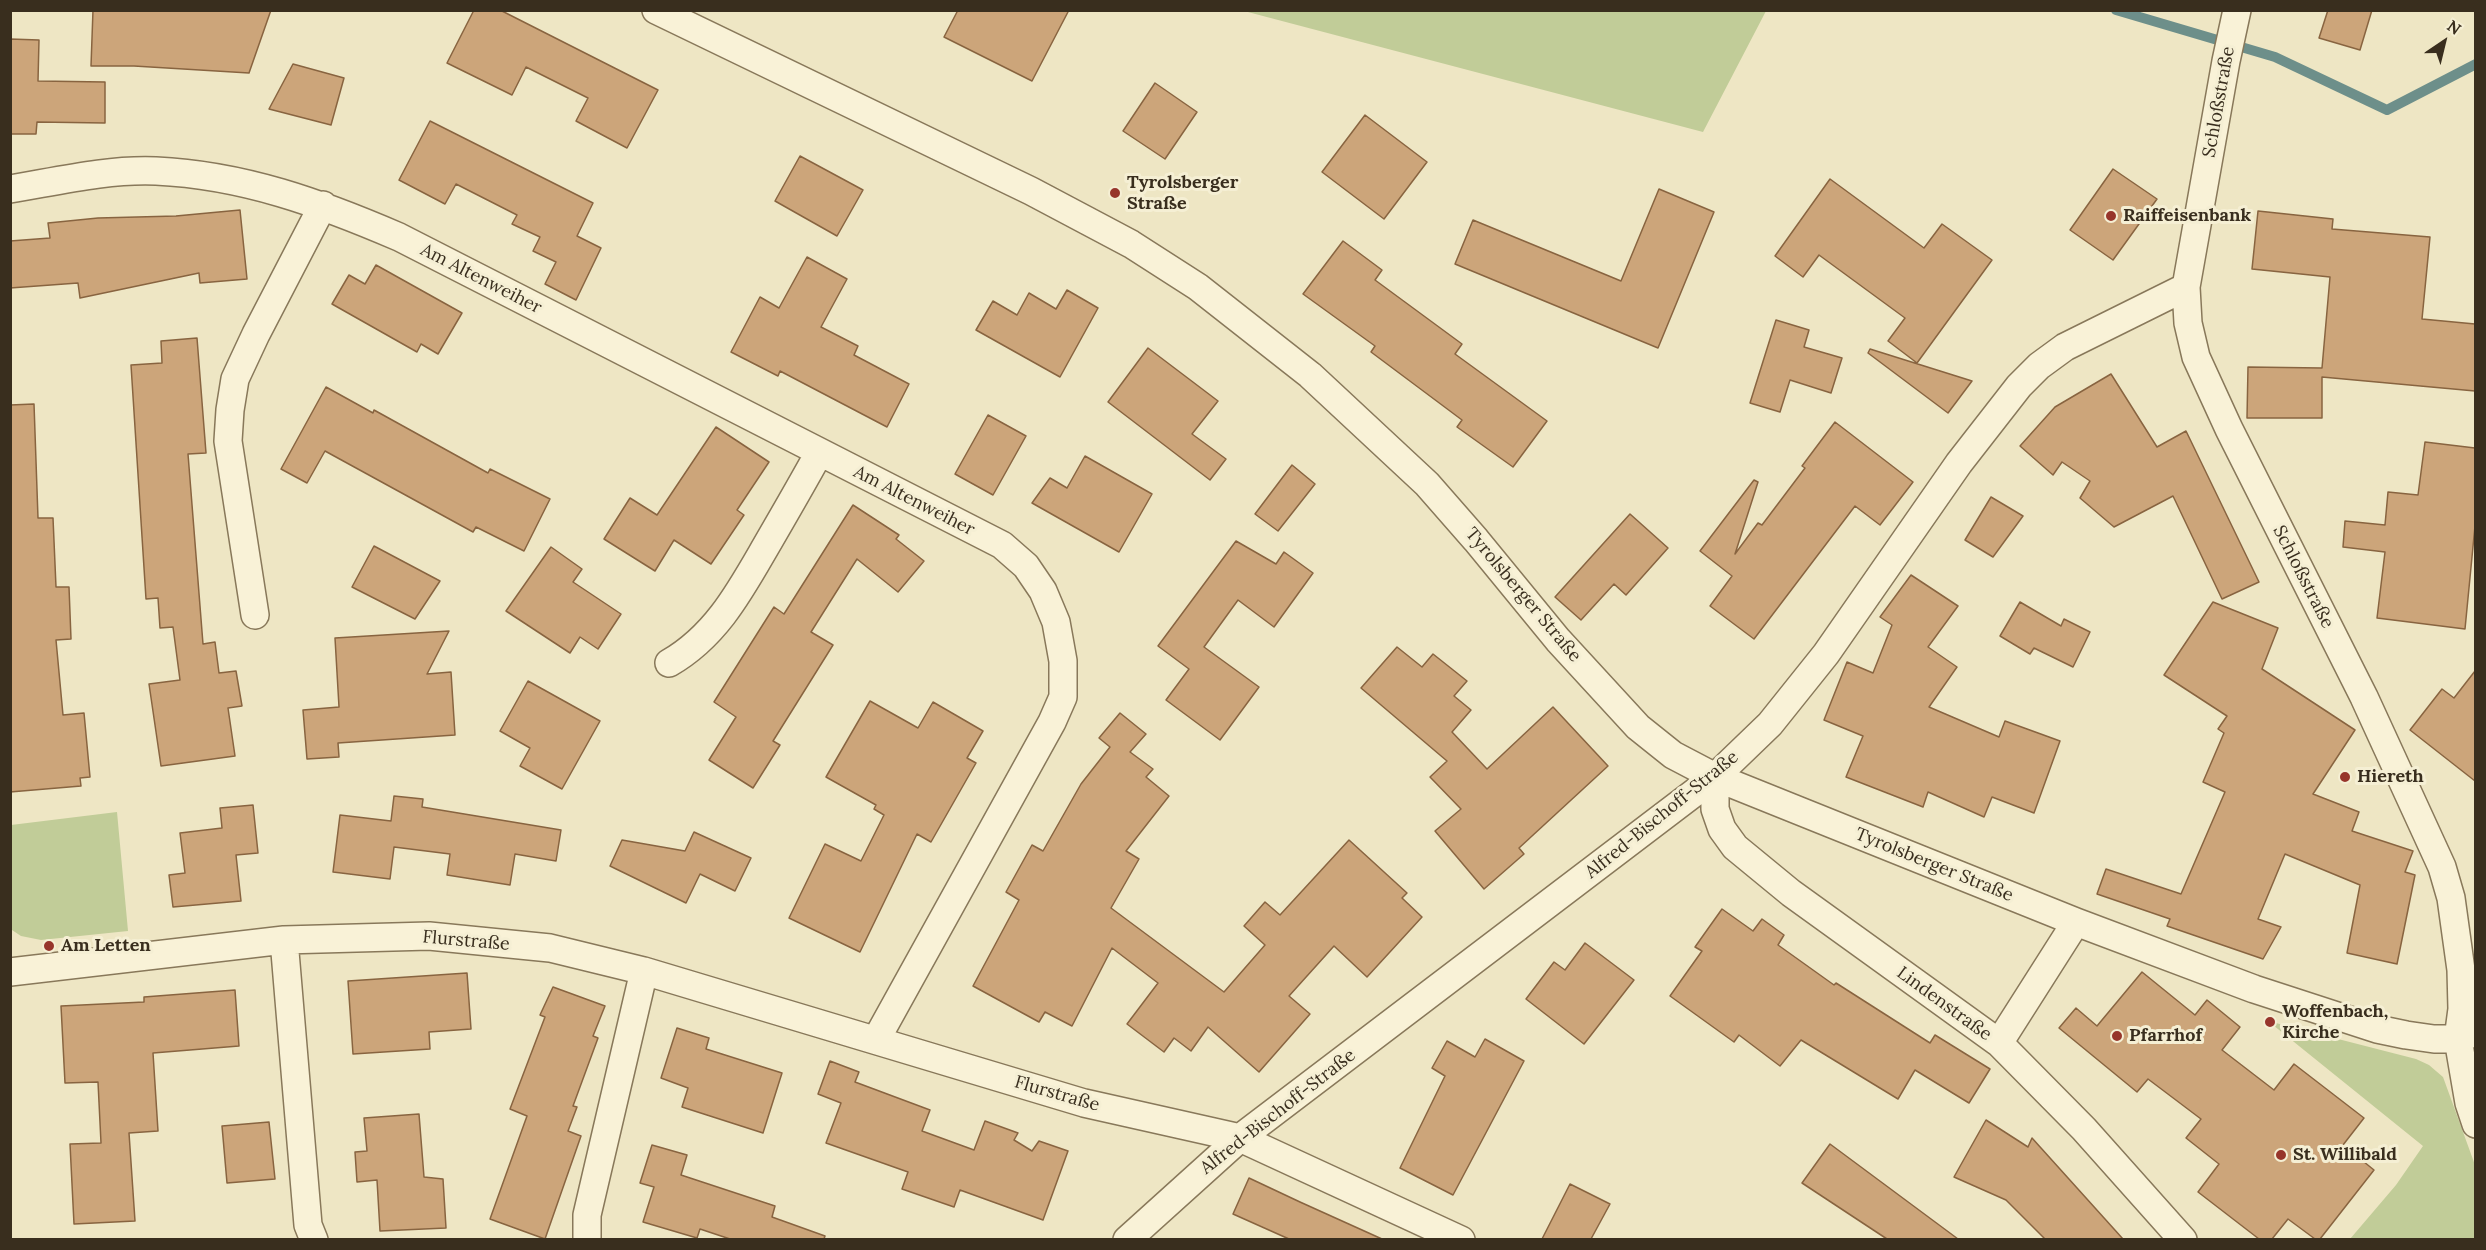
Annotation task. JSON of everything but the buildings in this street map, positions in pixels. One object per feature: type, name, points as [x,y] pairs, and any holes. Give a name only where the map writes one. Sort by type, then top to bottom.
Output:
[{"type":"street","name":"Tyrolsberger Straße","points":[[656,10],[1031,190],[1131,244],[1198,287],[1310,375],[1418,476],[1476,540],[1558,640],[1638,726],[1673,755],[1715,777],[2076,922],[2254,989],[2349,1020],[2406,1035],[2434,1039],[2467,1035]]},
{"type":"street","name":"Schloßstraße","points":[[2235,18],[2186,287],[2188,323],[2196,357],[2229,429],[2364,697],[2442,867],[2451,898],[2461,970],[2462,1009],[2467,1035],[2469,1103],[2475,1124]]},
{"type":"street","name":"Am Altenweiher","points":[[10,189],[85,176],[154,171],[214,176],[324,205],[399,237],[1002,545],[1026,566],[1043,591],[1056,622],[1063,661],[1063,697],[1052,722],[876,1040]]},
{"type":"street","points":[[255,615],[228,441],[235,379],[251,343],[324,205]]},
{"type":"street","name":"Alfred-Bischoff-Straße","points":[[1127,1239],[1240,1138],[1715,777],[1770,724],[1826,654],[1959,463],[2019,386],[2039,366],[2065,347],[2186,287]]},
{"type":"street","points":[[669,663],[688,652],[713,628],[736,598],[819,453]]},
{"type":"street","name":"Lindenstraße","points":[[1715,777],[1715,809],[1722,830],[1735,847],[1791,893],[1999,1043],[2084,1129],[2182,1239]]},
{"type":"street","points":[[1999,1043],[2076,922]]},
{"type":"street","name":"Flurstraße","points":[[10,972],[284,940],[429,936],[550,948],[644,971],[1084,1104],[1240,1138],[1461,1239]]},
{"type":"street","points":[[284,940],[308,1225],[314,1239]]},
{"type":"street","points":[[587,1239],[586,1215],[644,971]]},
{"type":"green space","points":[[1244,11],[1766,11],[1703,132]]},
{"type":"green space","points":[[117,812],[128,931],[41,940],[21,936],[12,930],[11,825]]},
{"type":"green space","points":[[2268,1021],[2416,1059],[2429,1065],[2443,1077],[2475,1165],[2475,1239],[2350,1239],[2396,1185],[2423,1146]]},
{"type":"waterway","points":[[2116,10],[2275,57],[2387,110],[2476,64]]},
{"type":"place","name":"Tyrolsberger Straße","points":[[1115,193]]},
{"type":"place","name":"Raiffeisenbank","points":[[2111,216]]},
{"type":"place","name":"Hiereth","points":[[2345,777]]},
{"type":"place","name":"Am Letten","points":[[49,946]]},
{"type":"place","name":"Woffenbach, Kirche","points":[[2270,1022]]},
{"type":"place","name":"Pfarrhof","points":[[2117,1036]]},
{"type":"place","name":"St. Willibald","points":[[2281,1155]]}]
